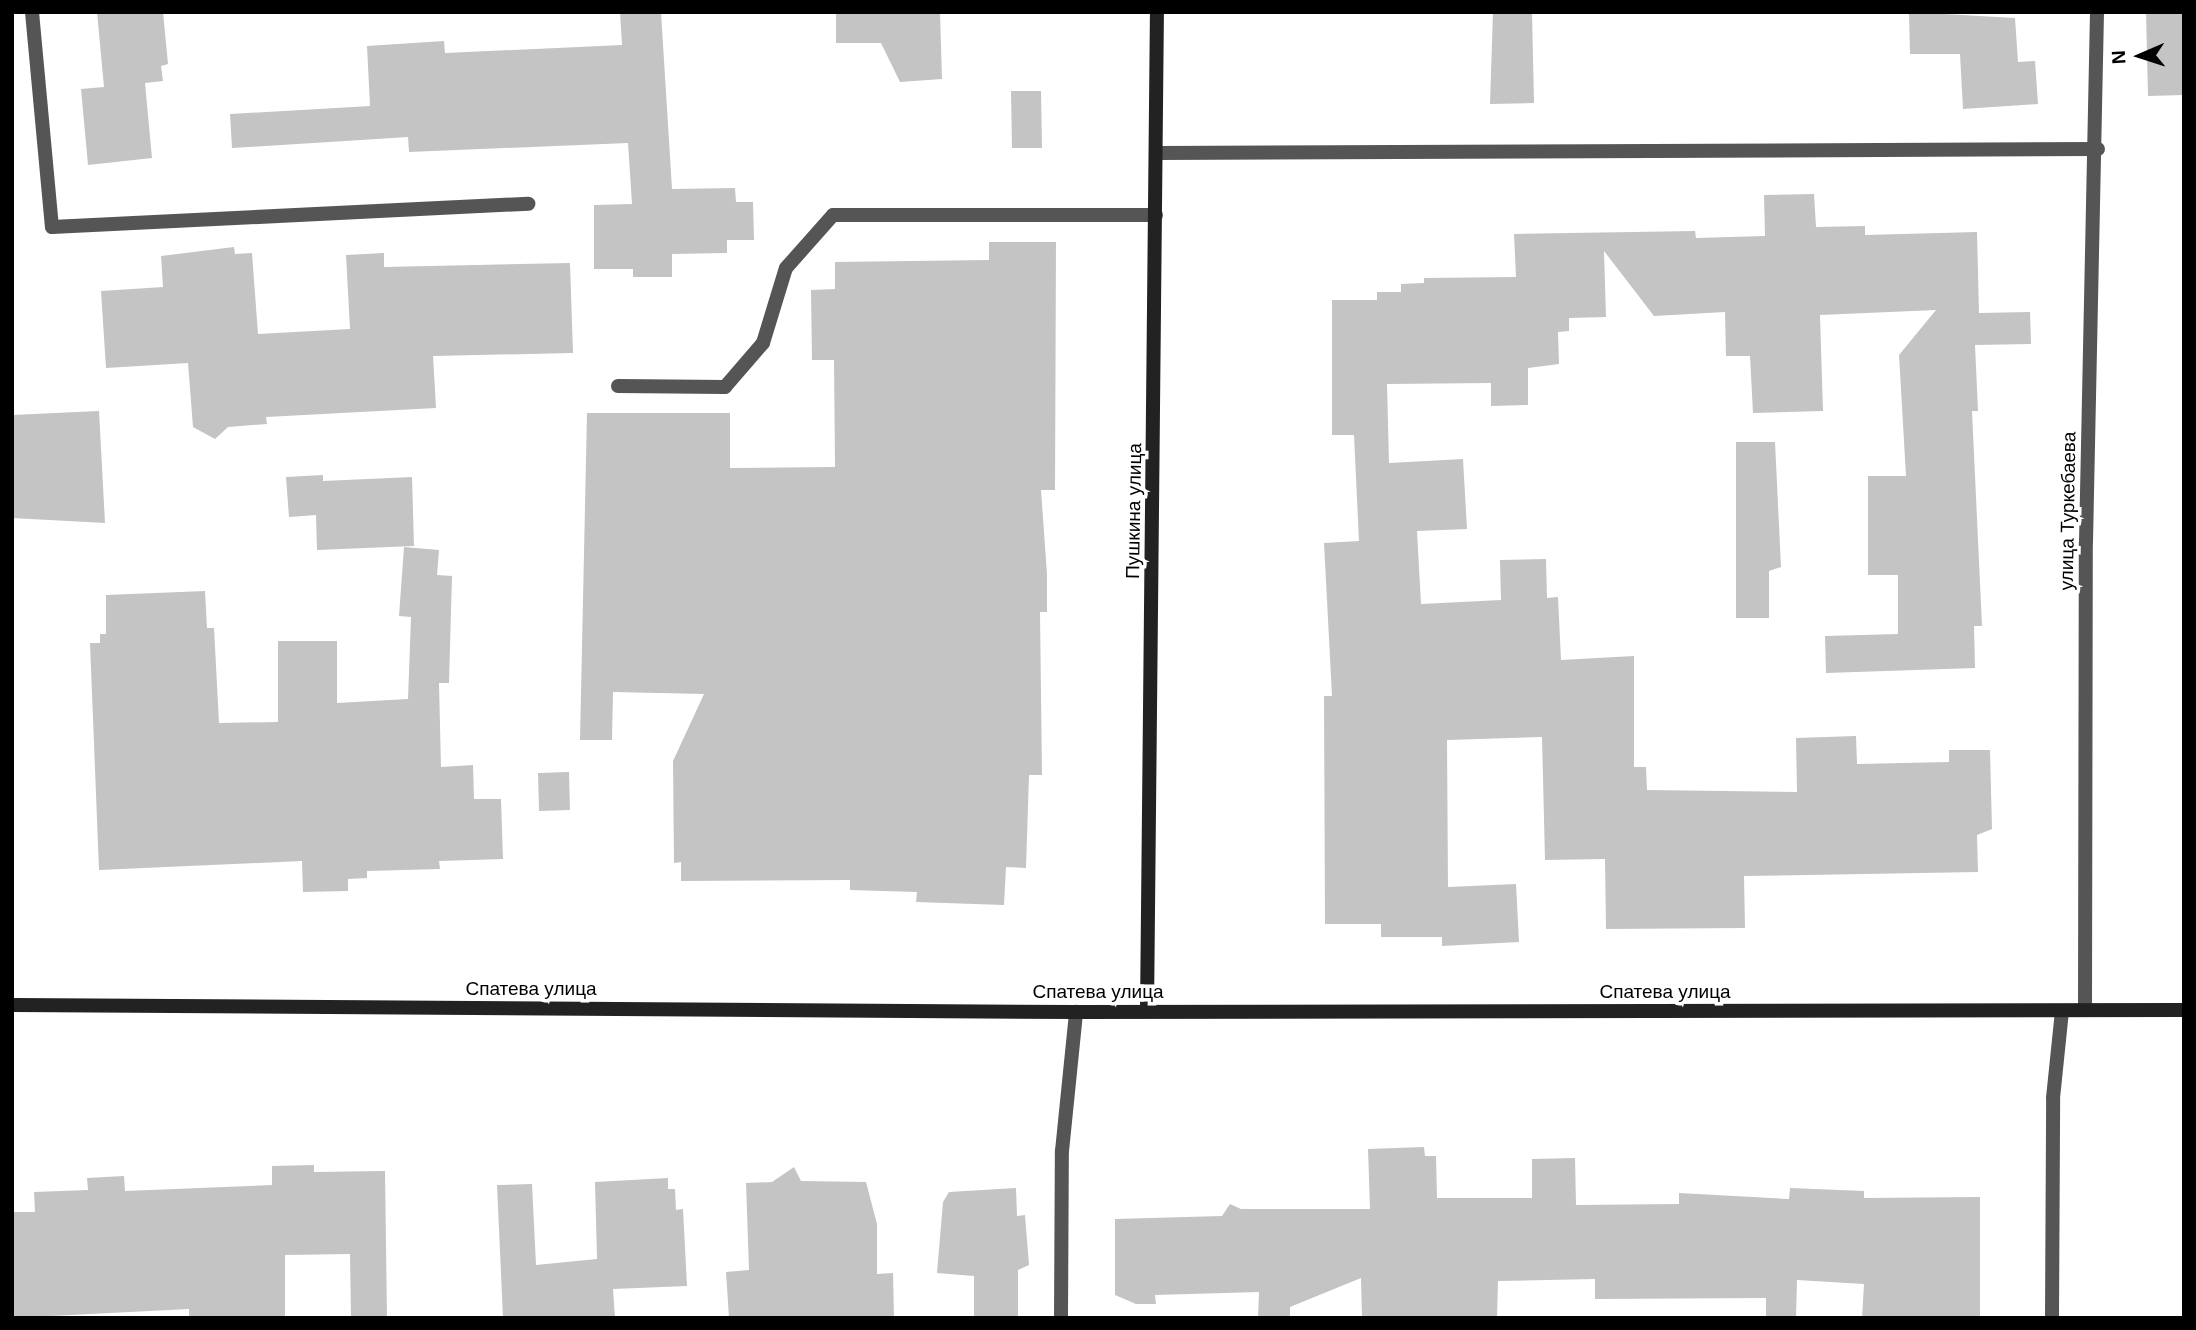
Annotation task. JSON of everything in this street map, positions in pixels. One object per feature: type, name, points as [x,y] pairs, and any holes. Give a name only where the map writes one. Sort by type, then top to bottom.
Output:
[{"type":"street","points":[[32,12],[52,227],[528,204]]},
{"type":"street","name":"Пушкина улица","points":[[1147,1011],[1157,12]]},
{"type":"street","name":"улица Туркебаева","points":[[2084,1010],[2086,542],[2098,149],[2097,12]]},
{"type":"street","points":[[1157,153],[2098,149]]},
{"type":"street","points":[[618,386],[725,387],[763,343],[786,268],[833,215],[1156,215]]},
{"type":"street","name":"Спатева улица","points":[[12,1005],[1076,1012],[2184,1010]]},
{"type":"street","points":[[2052,1318],[2053,1098],[2062,1011]]},
{"type":"street","points":[[1061,1318],[1062,1152],[1076,1012]]},
{"type":"building","points":[[97,12],[163,12],[168,64],[161,66],[163,81],[145,83],[152,158],[88,165],[81,89],[104,87]]},
{"type":"building","points":[[620,12],[661,12],[672,189],[735,188],[736,202],[753,202],[754,240],[727,240],[727,253],[672,254],[672,277],[633,277],[633,269],[594,269],[594,205],[632,204],[628,143],[409,152],[408,137],[232,148],[230,114],[370,106],[367,46],[444,41],[445,53],[622,45]]},
{"type":"building","points":[[836,12],[940,12],[942,79],[900,82],[881,43],[836,43]]},
{"type":"building","points":[[1493,12],[1532,12],[1534,103],[1490,104]]},
{"type":"building","points":[[1909,12],[2015,18],[2018,62],[2035,61],[2038,104],[1963,109],[1960,54],[1910,54]]},
{"type":"building","points":[[2146,12],[2184,12],[2184,95],[2148,96]]},
{"type":"building","points":[[1011,91],[1041,91],[1042,148],[1012,148]]},
{"type":"building","points":[[1814,194],[1816,227],[1865,226],[1865,235],[1977,232],[1979,313],[2030,312],[2031,344],[1975,345],[1978,411],[1972,411],[1982,626],[1974,626],[1975,668],[1826,673],[1825,636],[1898,634],[1898,575],[1868,575],[1868,476],[1906,476],[1899,355],[1936,310],[1820,315],[1823,411],[1753,413],[1750,356],[1726,356],[1725,312],[1654,316],[1604,251],[1606,317],[1569,318],[1569,331],[1558,332],[1559,364],[1528,368],[1528,405],[1491,406],[1491,383],[1387,384],[1389,463],[1463,459],[1467,529],[1417,531],[1421,604],[1501,600],[1500,560],[1546,559],[1547,598],[1558,597],[1561,660],[1634,656],[1634,767],[1646,767],[1647,790],[1797,792],[1796,738],[1856,736],[1857,764],[1949,762],[1949,750],[1990,750],[1992,829],[1977,835],[1978,872],[1744,876],[1745,928],[1606,929],[1605,859],[1545,860],[1542,737],[1447,740],[1448,887],[1516,884],[1519,942],[1442,946],[1442,937],[1381,937],[1381,924],[1325,924],[1324,696],[1332,696],[1324,543],[1359,541],[1354,435],[1332,435],[1332,300],[1377,300],[1377,292],[1401,292],[1401,284],[1424,283],[1424,278],[1516,277],[1514,234],[1695,231],[1696,238],[1765,236],[1764,195]]},
{"type":"building","points":[[989,242],[1056,242],[1055,490],[1041,490],[1047,574],[1047,612],[1040,612],[1042,775],[1029,775],[1026,868],[1006,867],[1004,905],[916,902],[917,892],[850,890],[850,880],[681,881],[681,862],[674,863],[673,761],[704,694],[613,692],[612,740],[580,740],[587,413],[730,413],[730,468],[835,467],[834,360],[812,360],[811,290],[835,289],[835,262],[989,260]]},
{"type":"building","points":[[234,247],[235,254],[252,253],[258,334],[350,329],[346,255],[384,253],[384,267],[570,263],[573,353],[433,356],[436,408],[266,417],[267,424],[228,427],[215,439],[193,427],[188,363],[106,368],[101,291],[163,287],[161,256]]},
{"type":"building","points":[[99,411],[105,523],[12,518],[12,415]]},
{"type":"building","points":[[1736,442],[1775,442],[1781,567],[1769,571],[1769,618],[1736,618]]},
{"type":"building","points":[[323,475],[323,481],[412,477],[414,546],[317,550],[316,515],[289,517],[286,477]]},
{"type":"building","points":[[404,547],[439,550],[437,575],[452,576],[449,683],[439,683],[441,767],[473,765],[474,799],[501,799],[503,859],[439,861],[440,869],[367,871],[367,878],[348,879],[348,891],[303,892],[302,861],[99,870],[90,643],[100,643],[100,634],[106,634],[106,595],[205,591],[207,628],[214,628],[219,723],[278,722],[278,641],[337,641],[337,703],[408,699],[411,617],[399,616]]},
{"type":"building","points":[[569,772],[570,810],[539,811],[538,773]]},
{"type":"building","points":[[1424,1147],[1425,1156],[1436,1156],[1437,1198],[1532,1198],[1532,1159],[1575,1158],[1576,1205],[1679,1204],[1679,1193],[1789,1199],[1790,1188],[1864,1191],[1864,1198],[1980,1197],[1980,1318],[1862,1318],[1864,1284],[1797,1280],[1796,1318],[1766,1318],[1766,1298],[1595,1299],[1595,1279],[1498,1281],[1497,1318],[1362,1318],[1361,1278],[1290,1307],[1290,1318],[1258,1318],[1259,1292],[1155,1295],[1156,1304],[1136,1304],[1115,1295],[1115,1219],[1222,1216],[1230,1204],[1241,1209],[1370,1209],[1368,1149]]},
{"type":"building","points":[[314,1165],[314,1172],[385,1171],[387,1318],[351,1318],[350,1254],[285,1255],[285,1318],[189,1318],[189,1309],[12,1318],[12,1212],[35,1212],[34,1192],[88,1190],[87,1178],[124,1176],[125,1191],[272,1185],[272,1166]]},
{"type":"building","points":[[794,1167],[801,1181],[866,1182],[877,1224],[877,1274],[893,1273],[894,1318],[729,1318],[726,1272],[749,1270],[746,1183],[772,1182]]},
{"type":"building","points":[[668,1178],[668,1189],[675,1189],[676,1210],[683,1209],[687,1286],[613,1289],[615,1318],[503,1318],[497,1185],[532,1184],[536,1265],[597,1259],[595,1182]]},
{"type":"building","points":[[1016,1188],[1017,1216],[1025,1215],[1029,1265],[1018,1270],[1018,1318],[974,1318],[974,1276],[937,1273],[943,1202],[949,1192]]}]
